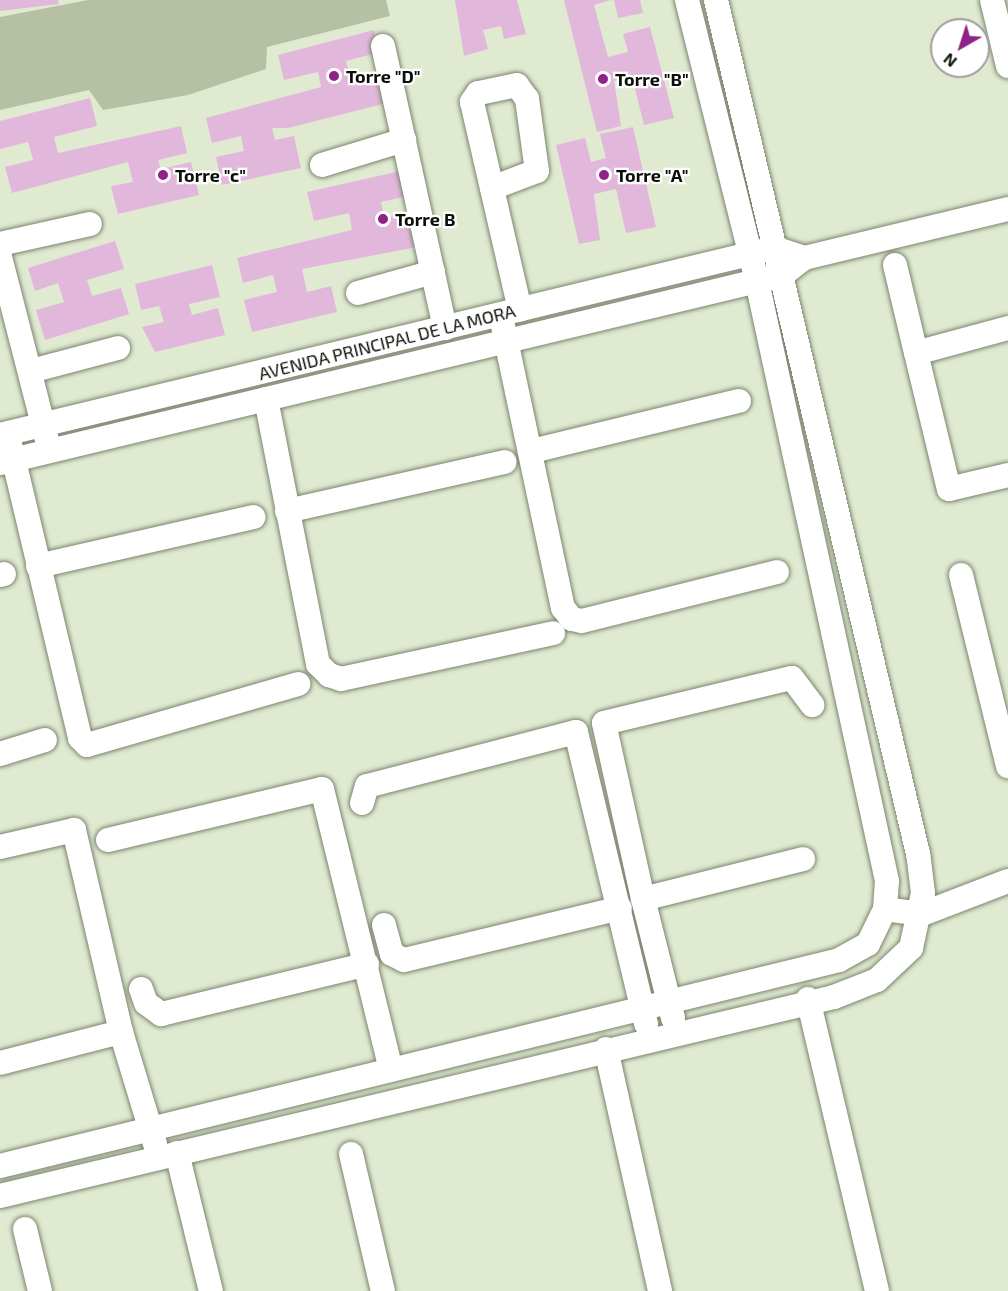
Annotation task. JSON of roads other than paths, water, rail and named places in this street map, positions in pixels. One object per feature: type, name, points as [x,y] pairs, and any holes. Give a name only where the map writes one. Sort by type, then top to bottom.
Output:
[{"type":"street","points":[[0,1166],[839,960],[868,944],[885,909],[887,880],[757,281],[687,0]]},
{"type":"street","points":[[0,1197],[808,999],[834,997],[877,980],[911,948],[922,914],[918,854],[717,0]]},
{"type":"street","points":[[992,0],[1008,66]]},
{"type":"street","points":[[383,46],[445,328]]},
{"type":"street","points":[[322,165],[404,140]]},
{"type":"street","points":[[492,188],[510,312],[505,341],[532,451],[563,608],[572,618],[582,621],[777,572]]},
{"type":"street","points":[[7,462],[782,275],[804,258],[1008,209]]},
{"type":"street","points":[[0,244],[90,224]]},
{"type":"street","points":[[774,248],[804,258]]},
{"type":"street","name":"AVENIDA PRINCIPAL DE LA MORA","points":[[4,435],[774,248]]},
{"type":"street","points":[[0,257],[31,371],[49,451]]},
{"type":"street","points":[[895,265],[949,489],[1008,476]]},
{"type":"street","points":[[358,292],[433,272]]},
{"type":"street","points":[[916,353],[1008,328]]},
{"type":"street","points":[[31,371],[118,348]]},
{"type":"street","points":[[266,399],[286,511],[318,664],[329,675],[341,679],[553,633]]},
{"type":"street","points":[[532,451],[739,400]]},
{"type":"street","points":[[4,435],[7,462],[38,566],[80,738],[87,745],[298,684]]},
{"type":"street","points":[[286,511],[505,462]]},
{"type":"street","points":[[38,566],[254,517]]},
{"type":"street","points":[[961,574],[1008,766]]},
{"type":"street","points":[[676,1032],[643,899],[604,723],[792,678],[812,705]]},
{"type":"street","points":[[362,803],[367,786],[576,732],[650,1038]]},
{"type":"street","points":[[0,754],[45,740]]},
{"type":"street","points":[[108,840],[322,789],[367,964],[391,1070]]},
{"type":"street","points":[[0,847],[74,830],[121,1032],[152,1129],[168,1156],[211,1291]]},
{"type":"street","points":[[643,899],[803,859]]},
{"type":"street","points":[[885,909],[922,914],[1008,881]]},
{"type":"street","points":[[384,925],[392,954],[404,960],[620,908]]},
{"type":"street","points":[[141,989],[146,1004],[162,1014],[367,964]]},
{"type":"street","points":[[808,999],[877,1291]]},
{"type":"street","points":[[0,1064],[121,1032]]},
{"type":"street","points":[[606,1049],[660,1291]]},
{"type":"street","points":[[447,1056],[456,1085]]},
{"type":"street","points":[[351,1154],[383,1291]]},
{"type":"street","points":[[25,1229],[40,1291]]},
{"type":"place","name":"Torre \"D\"","points":[[334,76]]},
{"type":"place","name":"Torre \"B\"","points":[[603,79]]},
{"type":"place","name":"Torre \"c\"","points":[[163,175]]},
{"type":"place","name":"Torre \"A\"","points":[[604,175]]},
{"type":"place","name":"Torre B","points":[[383,219]]}]
